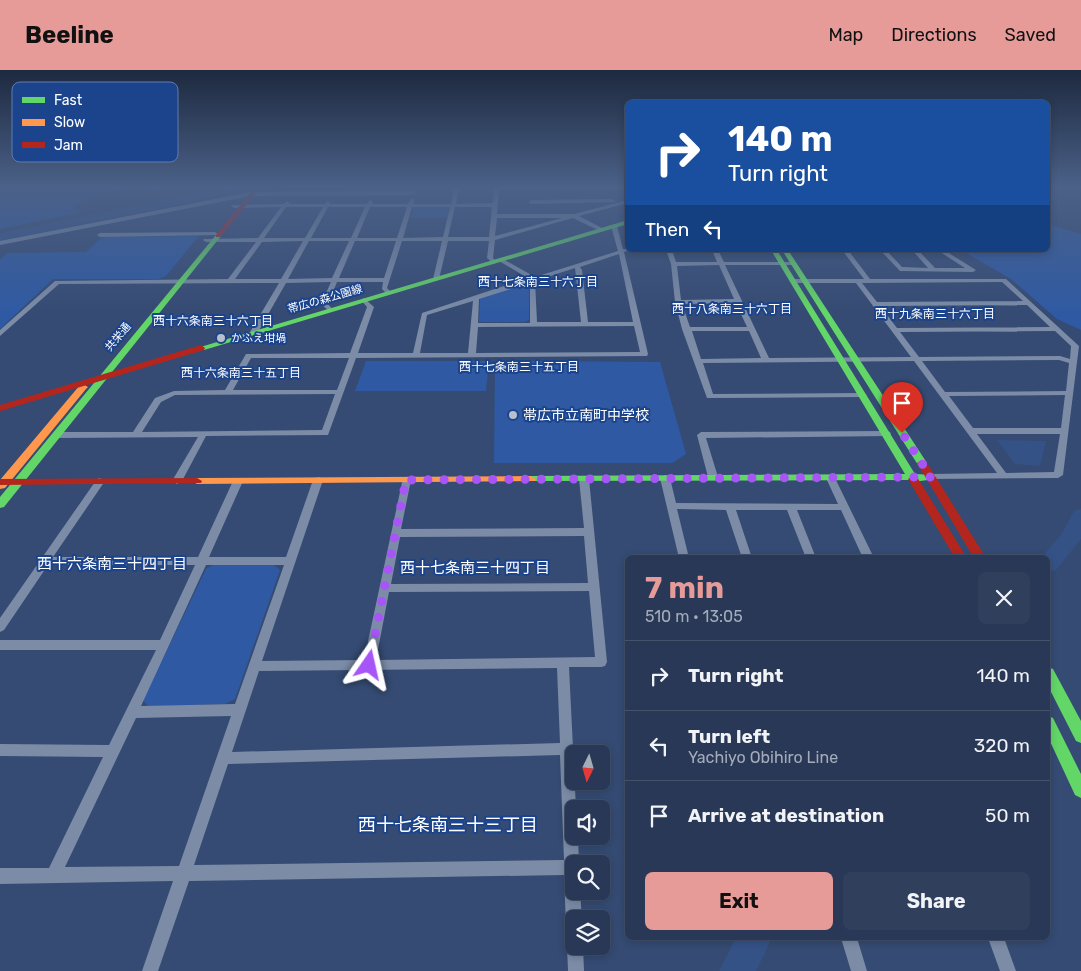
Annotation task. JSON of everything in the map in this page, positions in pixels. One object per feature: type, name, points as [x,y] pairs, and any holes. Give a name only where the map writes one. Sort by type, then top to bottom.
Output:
[{"type":"main road","name":"共栄通","points":[[0,504],[219,229]]},
{"type":"main road","name":"帯広の森公園線","points":[[0,408],[605,229]]},
{"type":"main road","points":[[776,252],[788,263],[799,281],[841,360],[959,555]]},
{"type":"main road","points":[[785,252],[788,263]]},
{"type":"main road","points":[[799,281],[855,360],[931,477],[978,555]]},
{"type":"main road","name":"共栄通","points":[[2,484],[87,382],[176,282]]},
{"type":"main road","points":[[2,484],[18,482],[100,481],[931,477]]},
{"type":"main road","points":[[1050,677],[1081,736]]},
{"type":"main road","points":[[1050,727],[1081,790]]},
{"type":"street","points":[[0,243],[72,229]]},
{"type":"street","points":[[230,281],[268,229]]},
{"type":"street","points":[[254,332],[312,229]]},
{"type":"street","points":[[330,310],[324,304],[333,280],[357,229]]},
{"type":"street","points":[[389,293],[384,288],[403,229]]},
{"type":"street","points":[[436,278],[448,229]]},
{"type":"street","points":[[492,229],[490,258],[498,260],[534,282],[534,325]]},
{"type":"street","points":[[100,236],[212,237],[260,240],[491,239],[527,229]]},
{"type":"street","points":[[227,393],[249,356],[644,354],[624,250],[615,229]]},
{"type":"street","points":[[416,355],[424,314],[624,250]]},
{"type":"street","points":[[670,252],[674,264],[678,302],[710,396],[863,396]]},
{"type":"street","points":[[717,252],[766,360]]},
{"type":"street","points":[[847,252],[868,280]]},
{"type":"street","points":[[885,252],[900,269],[973,270],[943,252]]},
{"type":"street","points":[[917,252],[933,269]]},
{"type":"street","points":[[674,264],[788,263]]},
{"type":"street","points":[[576,266],[579,270],[585,324]]},
{"type":"street","points":[[0,334],[57,282],[386,280]]},
{"type":"street","points":[[857,280],[1004,476]]},
{"type":"street","points":[[799,281],[1004,280],[1075,346],[1058,475],[931,477]]},
{"type":"street","points":[[472,355],[477,300],[474,298]]},
{"type":"street","points":[[56,435],[325,433],[371,307],[364,300]]},
{"type":"street","points":[[678,302],[740,301]]},
{"type":"street","points":[[875,304],[1028,303]]},
{"type":"street","points":[[474,325],[637,324]]},
{"type":"street","points":[[686,329],[752,329]]},
{"type":"street","points":[[895,330],[1057,329]]},
{"type":"street","points":[[698,361],[1060,358],[1073,362]]},
{"type":"street","points":[[136,434],[158,400],[174,393],[339,392]]},
{"type":"street","points":[[943,394],[1069,393]]},
{"type":"street","points":[[971,431],[1065,431]]},
{"type":"street","points":[[177,481],[204,434]]},
{"type":"street","points":[[713,478],[702,435],[887,434]]},
{"type":"street","points":[[665,478],[683,555]]},
{"type":"street","points":[[831,478],[868,555]]},
{"type":"street","points":[[254,666],[601,662],[584,479]]},
{"type":"street","points":[[150,971],[318,480]]},
{"type":"street","points":[[369,665],[406,480]]},
{"type":"street","points":[[0,626],[100,481]]},
{"type":"street","points":[[52,876],[164,645],[238,481]]},
{"type":"street","points":[[672,506],[845,506]]},
{"type":"street","points":[[730,506],[745,555]]},
{"type":"street","points":[[790,506],[810,555]]},
{"type":"street","points":[[395,533],[589,532]]},
{"type":"street","points":[[45,561],[291,561]]},
{"type":"street","points":[[385,588],[594,587]]},
{"type":"street","points":[[0,645],[164,645]]},
{"type":"street","points":[[563,663],[567,745]]},
{"type":"street","points":[[132,712],[240,710]]},
{"type":"street","points":[[223,758],[565,749]]},
{"type":"street","points":[[0,750],[113,750]]},
{"type":"street","points":[[568,790],[571,855]]},
{"type":"street","points":[[0,876],[565,867]]},
{"type":"street","points":[[850,940],[859,971]]},
{"type":"street","points":[[997,940],[1008,971]]},
{"type":"street","points":[[575,955],[576,971]]},
{"type":"shaded area","points":[[1050,229],[1065,229],[1081,234],[1081,330],[1057,319],[1011,279],[964,252],[1050,252]]},
{"type":"shaded area","points":[[199,236],[166,276],[159,279],[53,279],[0,329],[0,259],[8,253],[86,252],[100,239],[107,237]]},
{"type":"shaded area","points":[[523,285],[529,286],[529,320],[524,322],[479,322],[480,298]]},
{"type":"shaded area","points":[[366,361],[489,361],[486,391],[355,391]]},
{"type":"shaded area","points":[[502,361],[660,362],[686,454],[672,463],[494,463],[495,366]]},
{"type":"shaded area","points":[[997,440],[1046,441],[1040,466],[1015,464]]},
{"type":"shaded area","points":[[273,564],[280,570],[235,699],[225,704],[148,706],[143,700],[206,569],[213,565]]},
{"type":"waterway","points":[[0,237],[39,229]]},
{"type":"waterway","points":[[1050,562],[1070,539],[1081,516]]},
{"type":"waterway","points":[[737,971],[754,940]]},
{"type":"traffic: fast","points":[[201,348],[604,229]]},
{"type":"traffic: fast","points":[[0,504],[218,236]]},
{"type":"traffic: fast","points":[[775,252],[913,479]]},
{"type":"traffic: fast","points":[[786,252],[922,463]]},
{"type":"traffic: fast","points":[[531,479],[931,477]]},
{"type":"traffic: fast","points":[[1050,677],[1081,736]]},
{"type":"traffic: fast","points":[[1050,727],[1081,790]]},
{"type":"traffic: slow","points":[[1,486],[83,387]]},
{"type":"traffic: slow","points":[[197,481],[531,479]]},
{"type":"traffic: jam","points":[[218,236],[224,229]]},
{"type":"traffic: jam","points":[[0,408],[201,348]]},
{"type":"traffic: jam","points":[[922,463],[978,555]]},
{"type":"traffic: jam","points":[[913,479],[959,555]]},
{"type":"traffic: jam","points":[[0,482],[197,481]]},
{"type":"place","name":"かふえ坩堝","points":[[221,338]]},
{"type":"place","name":"帯広市立南町中学校","points":[[513,415]]},
{"type":"district","name":"西十七条南三十六丁目","points":[[538,282]]},
{"type":"district","name":"西十八条南三十六丁目","points":[[732,309]]},
{"type":"district","name":"西十九条南三十六丁目","points":[[935,314]]},
{"type":"district","name":"西十六条南三十六丁目","points":[[213,321]]},
{"type":"district","name":"西十七条南三十五丁目","points":[[519,367]]},
{"type":"district","name":"西十六条南三十五丁目","points":[[241,373]]},
{"type":"district","name":"西十六条南三十四丁目","points":[[112,564]]},
{"type":"district","name":"西十七条南三十四丁目","points":[[475,568]]},
{"type":"district","name":"西十七条南三十三丁目","points":[[448,825]]},
{"type":"route","points":[[369,665],[406,480],[931,477],[902,433]]}]
